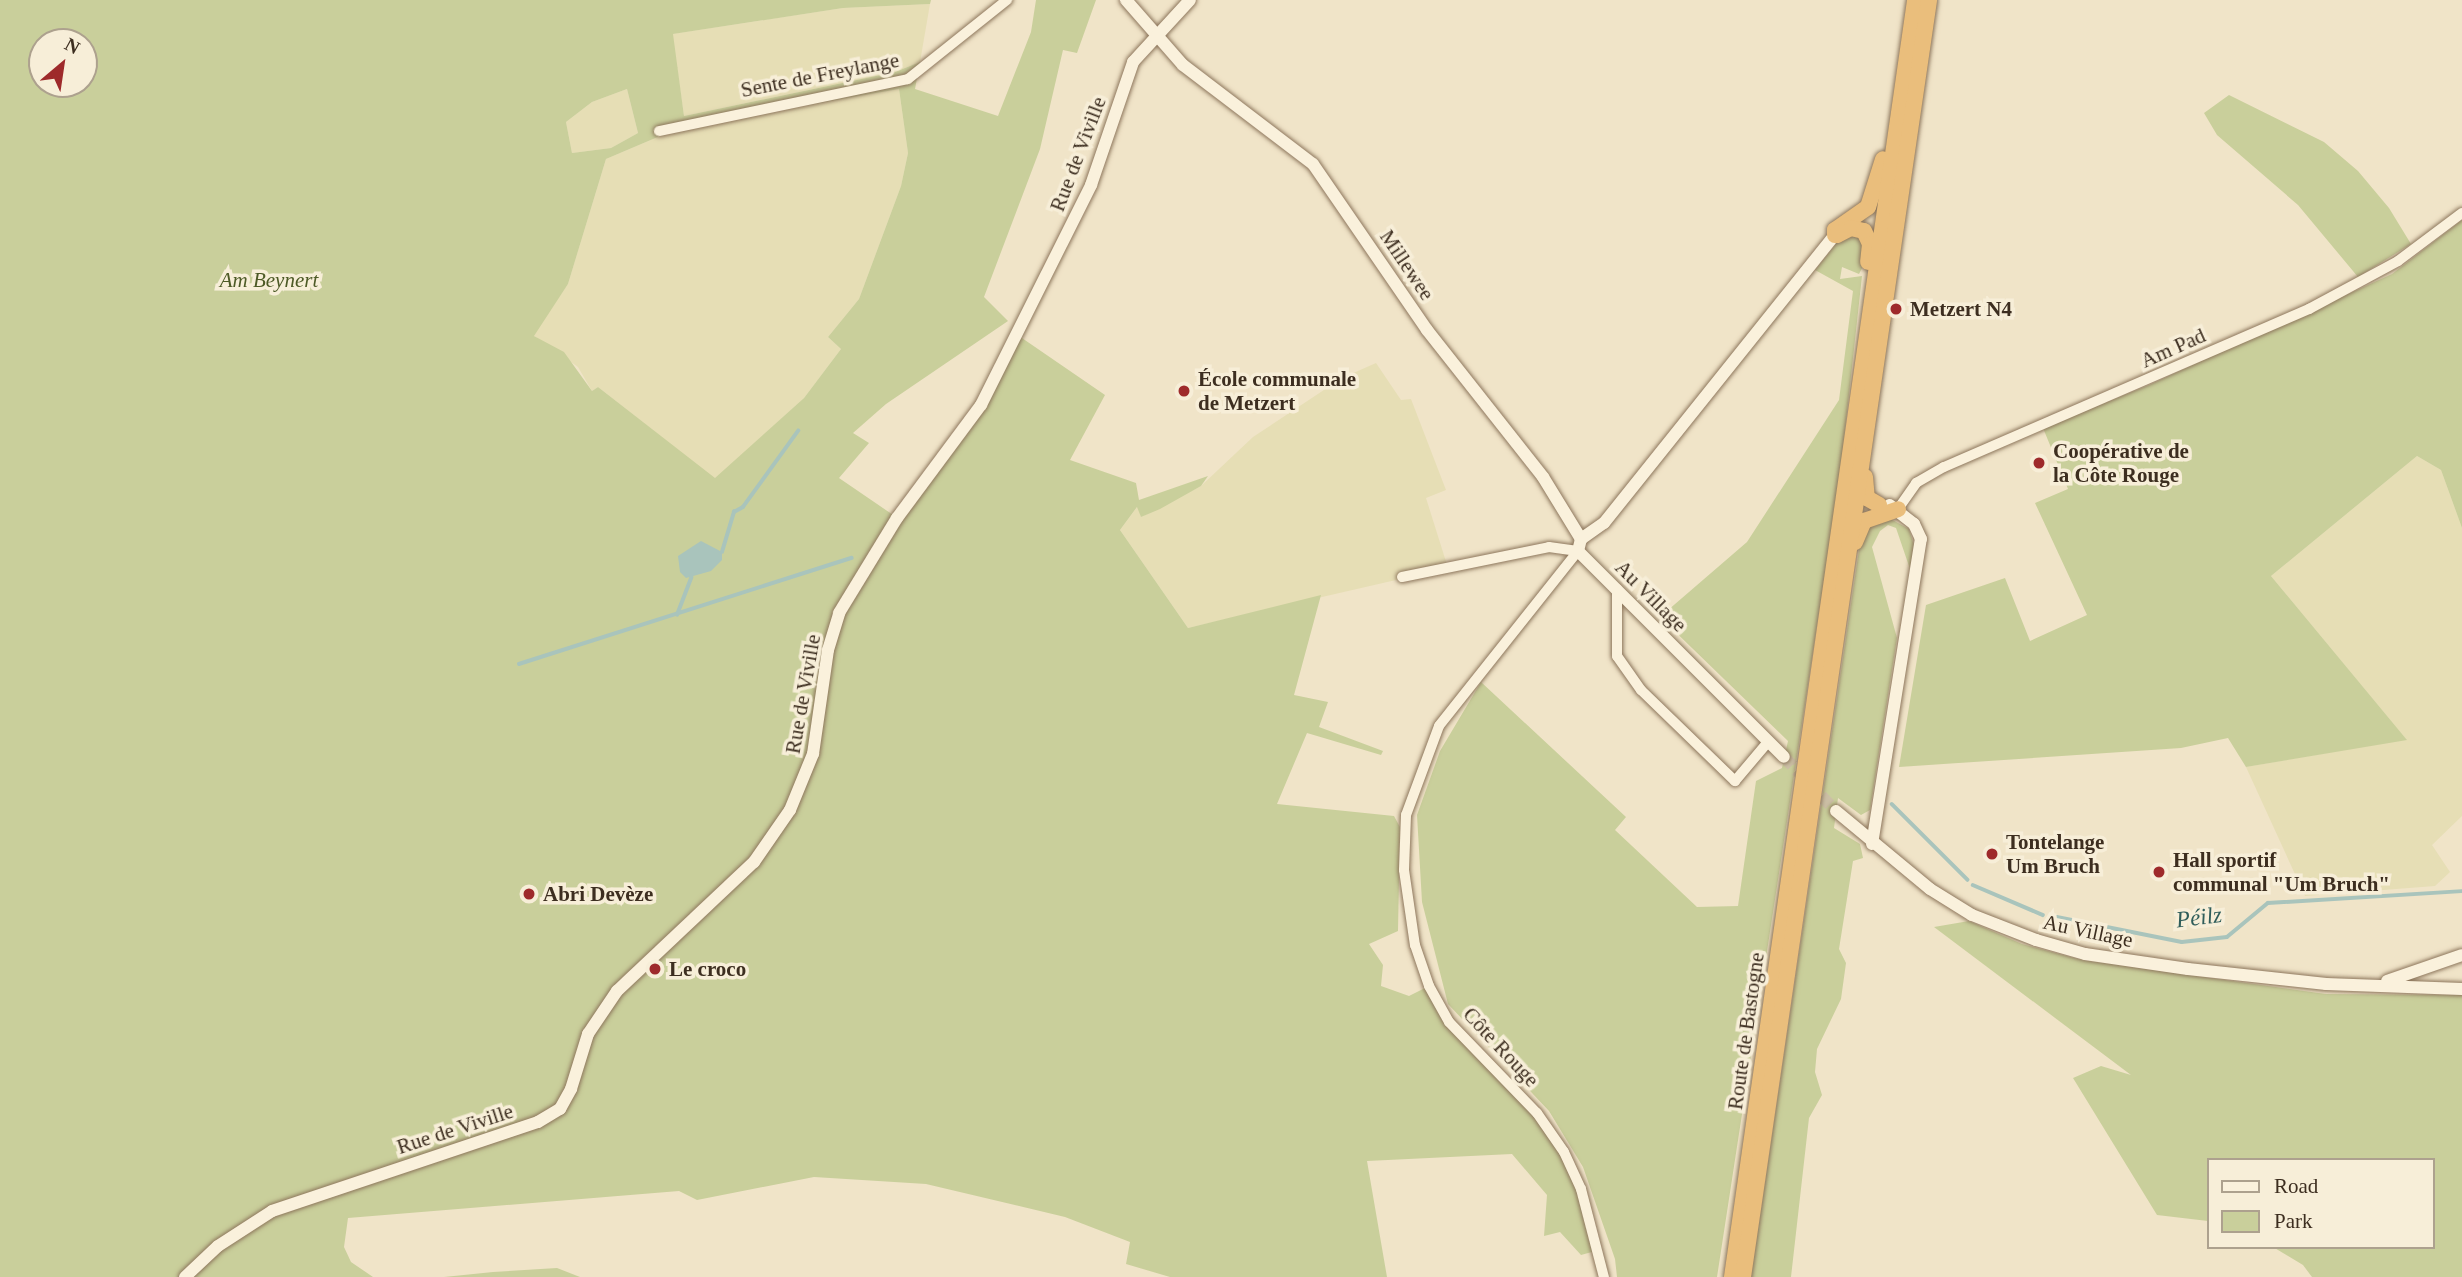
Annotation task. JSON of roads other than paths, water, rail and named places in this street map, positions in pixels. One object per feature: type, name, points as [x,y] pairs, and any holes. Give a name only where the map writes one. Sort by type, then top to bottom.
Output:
[{"type":"highway","points":[[1827,699],[1915,0]]},
{"type":"highway","points":[[1806,797],[1870,357],[1929,0]]},
{"type":"highway","points":[[1880,505],[1863,491],[1880,371],[1857,337],[1868,238],[1858,228],[1835,235],[1835,230],[1868,207],[1874,194],[1888,128],[1902,90]]},
{"type":"highway","points":[[1806,797],[1827,699],[1857,529],[1875,514],[1898,509]]},
{"type":"highway","name":"Route de Bastogne","points":[[1732,1277],[1806,797]]},
{"type":"highway","name":"Route de Bastogne","points":[[1743,1277],[1806,797]]},
{"type":"street","name":"Sente de Freylange","points":[[659,131],[783,102],[899,82],[924,71],[1007,0]]},
{"type":"street","name":"Millewee","points":[[1126,0],[1158,37],[1214,90],[1313,164],[1427,330],[1525,450],[1580,545]]},
{"type":"street","name":"Rue de Viville","points":[[185,1277],[218,1246],[272,1211],[550,1117],[568,1098],[588,1034],[617,991],[766,846],[790,810],[813,754],[828,650],[839,613],[897,518],[981,405],[1091,185],[1133,62],[1190,0]]},
{"type":"street","name":"Am Pad","points":[[1898,509],[1916,483],[1944,467],[2309,309],[2398,261],[2462,213]]},
{"type":"street","points":[[1402,577],[1549,547],[1580,545],[1604,523],[1835,235]]},
{"type":"street","points":[[1872,844],[1921,538],[1914,524],[1898,509],[1880,505]]},
{"type":"street","name":"Au Village","points":[[1580,545],[1617,589],[1784,757]]},
{"type":"street","name":"Côte Rouge","points":[[1580,545],[1439,726],[1406,815],[1404,870],[1415,944],[1429,986],[1449,1022],[1537,1113],[1564,1152],[1581,1189],[1604,1277]]},
{"type":"street","points":[[1617,589],[1617,656],[1641,690],[1735,781],[1769,741]]},
{"type":"street","name":"Au Village","points":[[1836,811],[1872,844],[1930,889],[1972,915],[2048,943],[2188,969],[2370,985],[2462,989]]},
{"type":"street","points":[[2370,985],[2444,965],[2462,955]]},
{"type":"water","points":[[701,541],[722,552],[722,560],[711,571],[686,578],[680,572],[678,556]]},
{"type":"waterway","points":[[722,552],[734,512],[743,507],[798,431]]},
{"type":"waterway","points":[[519,664],[851,558]]},
{"type":"waterway","points":[[677,615],[691,578]]},
{"type":"waterway","name":"Péilz","points":[[1892,804],[1968,880]]},
{"type":"waterway","name":"Péilz","points":[[1973,885],[2043,915]]},
{"type":"waterway","name":"Péilz","points":[[2057,917],[2182,942],[2227,937],[2268,903],[2462,891]]},
{"type":"tunnel","points":[[1784,757],[1836,811]]},
{"type":"place","name":"Metzert N4","points":[[1896,309]]},
{"type":"place","name":"École communale de Metzert","points":[[1184,391]]},
{"type":"place","name":"Coopérative de la Côte Rouge","points":[[2039,463]]},
{"type":"place","name":"Tontelange Um Bruch","points":[[1992,854]]},
{"type":"place","name":"Hall sportif communal \"Um Bruch\"","points":[[2159,872]]},
{"type":"place","name":"Abri Devèze","points":[[529,894]]},
{"type":"place","name":"Le croco","points":[[655,969]]},
{"type":"park label","name":"Am Beynert","points":[[269,280]]}]
